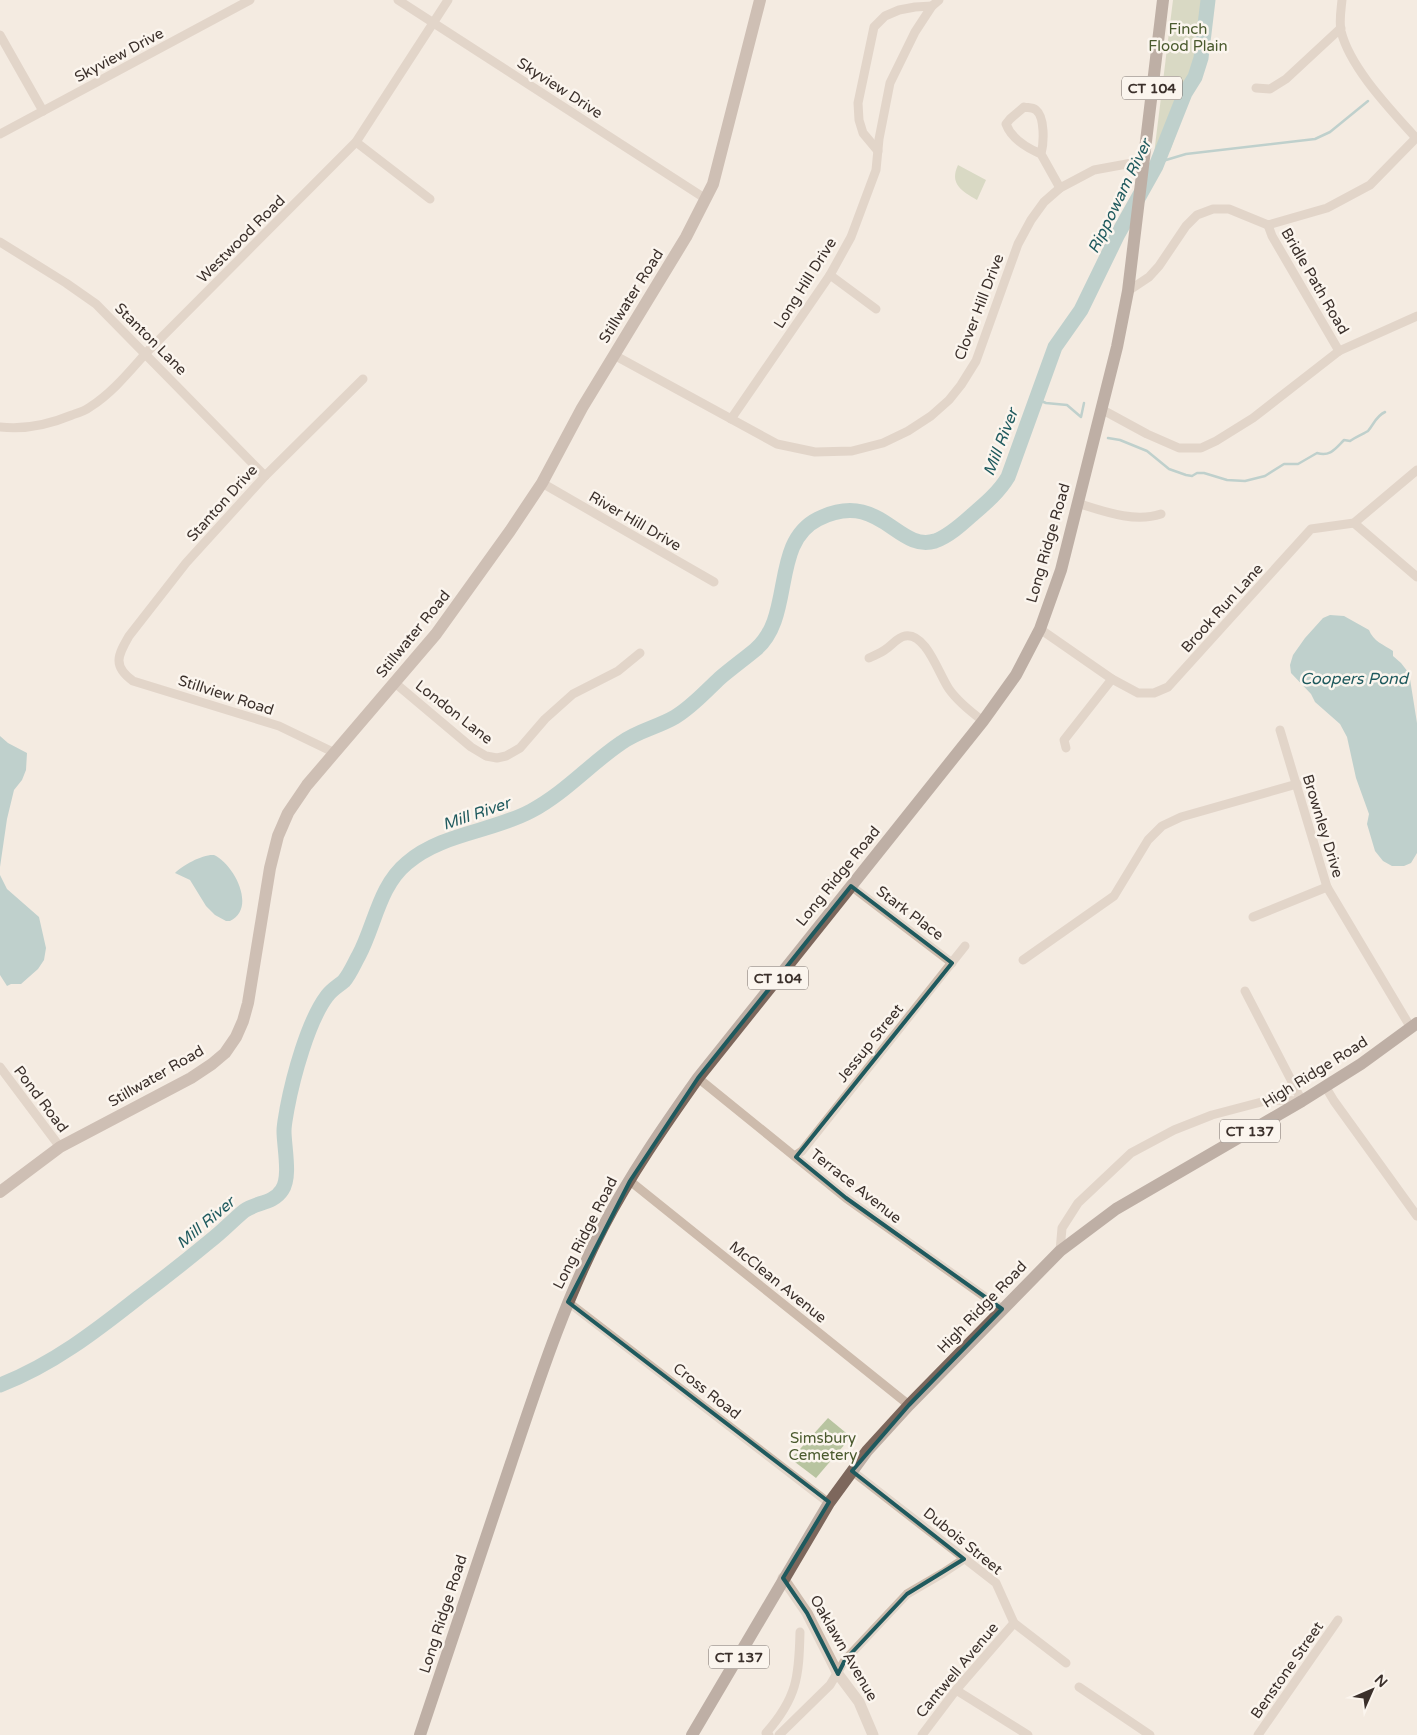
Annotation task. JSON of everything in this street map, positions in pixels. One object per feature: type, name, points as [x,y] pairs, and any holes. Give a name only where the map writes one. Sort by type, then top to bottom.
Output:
[{"type":"main road","name":"Stillwater Road","points":[[0,1192],[60,1147],[191,1078],[225,1054],[240,1029],[248,1004],[269,877],[278,836],[288,813],[296,800],[436,634],[463,597],[542,483],[580,411],[659,284],[706,199],[720,160],[760,0]]},
{"type":"main road","name":"Long Ridge Road","points":[[420,1735],[530,1405],[568,1302],[603,1227],[663,1128],[698,1078],[983,721],[1016,675],[1040,629],[1061,570],[1117,347],[1128,291],[1163,0]]},
{"type":"main road","name":"High Ridge Road","points":[[692,1735],[829,1502],[867,1451],[909,1405],[1060,1250],[1116,1210],[1362,1064],[1414,1026]]},
{"type":"street","name":"Skyview Drive","points":[[0,134],[250,0]]},
{"type":"street","name":"Skyview Drive","points":[[398,0],[706,199]]},
{"type":"street","name":"Westwood Road","points":[[0,427],[34,427],[54,423],[90,407],[120,383],[146,353],[356,142],[448,0]]},
{"type":"street","points":[[1128,291],[1149,277],[1159,266],[1186,226],[1197,215],[1213,209],[1229,209],[1268,225],[1327,208],[1370,185],[1416,138],[1365,77],[1345,43],[1341,28],[1342,0]]},
{"type":"street","name":"Long Hill Drive","points":[[878,151],[863,133],[859,120],[858,104],[874,27],[885,16],[899,10],[936,3]]},
{"type":"street","name":"Long Hill Drive","points":[[731,419],[830,275],[851,237],[876,170],[879,139],[890,83],[915,32],[936,3]]},
{"type":"street","points":[[1256,88],[1270,88],[1286,80],[1341,28]]},
{"type":"street","points":[[0,35],[43,111]]},
{"type":"street","points":[[1041,154],[1044,144],[1041,117],[1037,110],[1024,107],[1010,118],[1006,124],[1009,132],[1018,141],[1041,154],[1060,188]]},
{"type":"street","points":[[356,142],[430,199]]},
{"type":"street","name":"Clover Hill Drive","points":[[614,356],[777,444],[815,452],[852,451],[883,443],[908,431],[931,416],[950,400],[976,361],[1018,244],[1031,220],[1044,202],[1060,188],[1094,170],[1143,160]]},
{"type":"street","name":"Bridle Path Road","points":[[1268,225],[1272,236],[1339,351]]},
{"type":"street","name":"Stanton Lane","points":[[0,242],[96,304],[265,476]]},
{"type":"street","points":[[830,275],[876,309]]},
{"type":"street","points":[[1101,409],[1147,434],[1179,448],[1201,448],[1253,418],[1339,351],[1417,316]]},
{"type":"street","name":"Stanton Drive","points":[[119,659],[129,636],[186,563],[265,476],[363,379]]},
{"type":"street","points":[[1417,470],[1354,523],[1417,577]]},
{"type":"street","name":"River Hill Drive","points":[[542,483],[714,582]]},
{"type":"street","points":[[1077,504],[1111,514],[1142,517],[1153,517],[1161,514]]},
{"type":"street","name":"Brook Run Lane","points":[[1040,629],[1112,679],[1138,694],[1154,693],[1168,687],[1311,529],[1354,523]]},
{"type":"street","points":[[869,658],[884,650],[902,636],[912,635],[921,641],[950,690],[983,721]]},
{"type":"street","name":"London Lane","points":[[395,683],[471,747],[486,756],[497,758],[506,756],[520,748],[545,719],[573,694],[618,671],[640,653]]},
{"type":"street","name":"Stillview Road","points":[[119,659],[123,674],[133,681],[278,726],[335,753]]},
{"type":"street","points":[[1066,748],[1064,740],[1112,679]]},
{"type":"street","name":"Brownley Drive","points":[[1280,730],[1327,887],[1414,1026]]},
{"type":"street","points":[[1023,960],[1114,896],[1148,840],[1162,826],[1181,817],[1297,784]]},
{"type":"street","name":"Stark Place","points":[[851,886],[952,963]]},
{"type":"street","points":[[1253,917],[1327,887]]},
{"type":"street","name":"Jessup Street","points":[[795,1156],[802,1151],[965,946]]},
{"type":"street","points":[[1060,1250],[1062,1228],[1078,1203],[1131,1153],[1174,1130],[1212,1115],[1269,1100],[1302,1101],[1245,991]]},
{"type":"street","name":"Pond Road","points":[[0,1067],[60,1147]]},
{"type":"street","name":"Terrace Avenue","points":[[698,1078],[846,1198],[1002,1309]]},
{"type":"street","points":[[1325,1086],[1417,1216]]},
{"type":"street","name":"McClean Avenue","points":[[630,1181],[909,1405]]},
{"type":"street","name":"Cross Road","points":[[568,1302],[829,1502]]},
{"type":"street","name":"Dubois Street","points":[[852,1471],[996,1584],[1014,1623],[1066,1663]]},
{"type":"street","points":[[779,1735],[830,1685],[845,1660],[907,1594],[964,1559]]},
{"type":"street","name":"Oaklawn Avenue","points":[[783,1578],[807,1613],[838,1674],[859,1702],[873,1735]]},
{"type":"street","name":"Benstone Street","points":[[1258,1735],[1338,1620]]},
{"type":"street","name":"Cantwell Avenue","points":[[922,1735],[956,1690],[1014,1623]]},
{"type":"street","points":[[769,1735],[766,1733],[790,1700],[798,1673],[800,1632]]},
{"type":"street","points":[[1079,1687],[1150,1735]]},
{"type":"street","points":[[956,1690],[1028,1735]]},
{"type":"highlighted area","points":[[851,886],[952,963],[796,1157],[846,1198],[1002,1309],[909,1405],[852,1471],[964,1559],[907,1594],[845,1660],[838,1674],[807,1613],[783,1578],[829,1502],[568,1302],[630,1181],[698,1078]]},
{"type":"green space","name":"Finch Flood Plain","points":[[1173,0],[1211,0],[1206,50],[1170,151],[1153,162]]},
{"type":"green space","points":[[958,165],[986,180],[977,200],[958,186],[955,177]]},
{"type":"green space","name":"Simsbury Cemetery","points":[[828,1418],[851,1437],[816,1478],[791,1459]]},
{"type":"water","name":"Coopers Pond","points":[[1330,615],[1344,616],[1369,630],[1376,640],[1393,651],[1393,656],[1408,672],[1405,674],[1410,679],[1417,723],[1417,853],[1411,863],[1404,866],[1392,866],[1383,861],[1375,851],[1367,824],[1369,814],[1356,778],[1347,737],[1340,724],[1315,702],[1311,694],[1291,673],[1290,665],[1293,655],[1323,618]]},
{"type":"water","points":[[0,736],[8,743],[27,753],[26,770],[22,780],[14,790],[7,819],[0,867]]},
{"type":"water","points":[[214,855],[229,867],[240,886],[242,906],[238,915],[230,921],[215,915],[206,906],[190,880],[175,873],[193,861],[204,856]]},
{"type":"water","points":[[0,875],[7,889],[39,917],[46,948],[44,960],[38,969],[21,984],[7,986],[0,975]]},
{"type":"waterway","name":"Mill River","points":[[0,1385],[38,1368],[73,1346],[175,1269],[244,1211],[274,1198],[282,1190],[287,1170],[285,1120],[293,1081],[308,1034],[327,996],[344,981],[350,972],[365,943],[384,894],[398,872],[407,863],[436,845],[500,824],[531,811],[555,796],[627,739],[662,724],[693,704],[720,678],[755,650],[767,636],[775,619],[788,562],[794,545],[803,530],[818,519],[839,512],[857,511],[886,523],[909,538],[922,542],[935,541],[955,530],[996,492],[1008,477],[1055,347],[1081,310],[1118,234],[1156,166],[1185,93],[1195,77],[1201,58],[1208,0]]},
{"type":"waterway","points":[[1156,166],[1166,160],[1186,154],[1315,139],[1330,132],[1368,101]]},
{"type":"waterway","points":[[1036,399],[1046,403],[1067,405],[1081,417],[1084,403]]},
{"type":"waterway","points":[[1108,438],[1120,440],[1147,451],[1169,469],[1186,475],[1192,476],[1197,473],[1204,473],[1227,480],[1245,481],[1265,476],[1284,464],[1298,464],[1317,453],[1329,453],[1344,440],[1350,441],[1368,431],[1377,418],[1385,412]]},
{"type":"water label","name":"Rippowam River","points":[[1119,196]]}]
